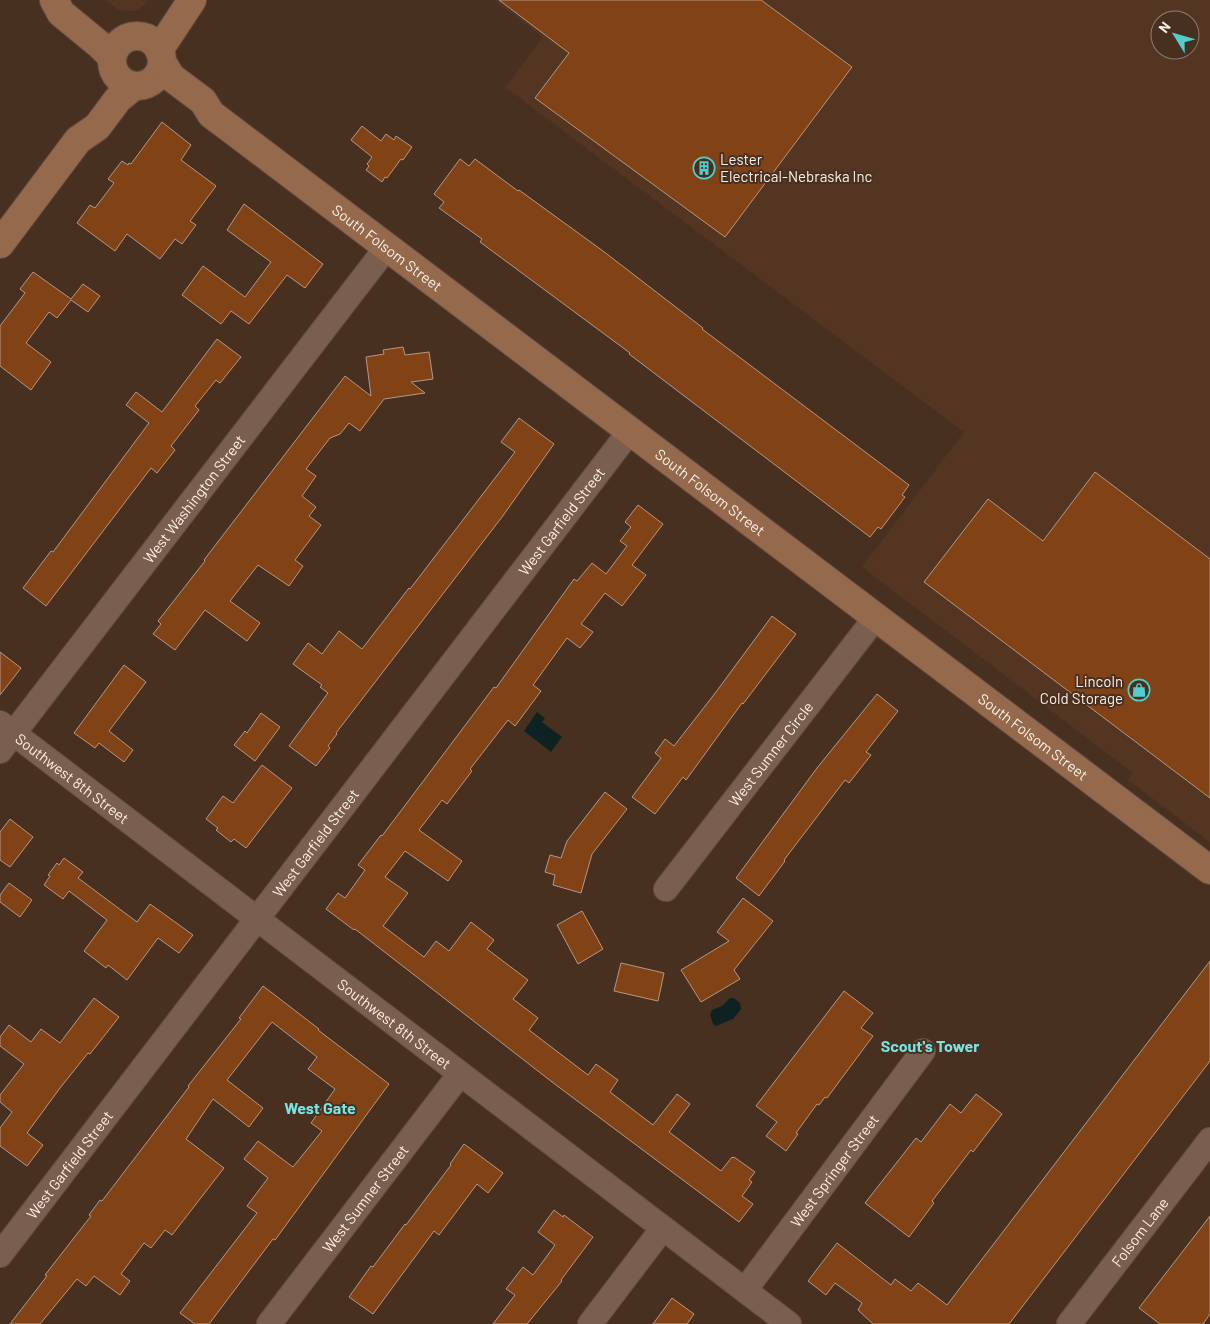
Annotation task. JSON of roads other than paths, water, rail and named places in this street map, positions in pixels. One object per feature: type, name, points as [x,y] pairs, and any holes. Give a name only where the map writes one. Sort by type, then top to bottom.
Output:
[{"type":"street","name":"South Folsom Street","points":[[54,0],[61,13],[102,46],[136,52]]},
{"type":"street","name":"South Folsom Street","points":[[69,0],[203,101],[211,114],[1210,870]]},
{"type":"street","points":[[78,140],[82,118],[105,85],[136,52],[176,0]]},
{"type":"street","points":[[136,52],[165,39],[192,0]]},
{"type":"street","name":"South Folsom Street","points":[[136,52],[120,80],[127,84],[161,90],[194,114],[211,114]]},
{"type":"street","points":[[0,244],[78,140],[97,127],[118,100],[156,77],[136,52]]},
{"type":"street","name":"West Washington Street","points":[[4,736],[387,247]]},
{"type":"street","name":"West Garfield Street","points":[[0,1255],[630,431]]},
{"type":"street","name":"West Sumner Circle","points":[[666,889],[876,617]]},
{"type":"street","name":"Southwest 8th Street","points":[[4,736],[257,919],[789,1324]]},
{"type":"street","name":"West Springer Street","points":[[745,1290],[923,1051]]},
{"type":"street","name":"West Sumner Street","points":[[268,1324],[460,1074]]},
{"type":"street","name":"Folsom Lane","points":[[1069,1324],[1210,1140]]},
{"type":"street","points":[[590,1324],[663,1228]]},
{"type":"water","points":[[537,712],[545,718],[542,722],[562,737],[551,752],[524,731]]},
{"type":"water","points":[[730,998],[734,998],[740,1003],[741,1009],[733,1019],[716,1026],[713,1024],[710,1014],[712,1010],[722,1006]]},
{"type":"place","name":"Lester Electrical-Nebraska Inc","points":[[704,168]]},
{"type":"place","name":"Lincoln Cold Storage","points":[[1139,690]]},
{"type":"district","name":"Scout's Tower","points":[[930,1045]]},
{"type":"district","name":"West Gate","points":[[320,1107]]}]
